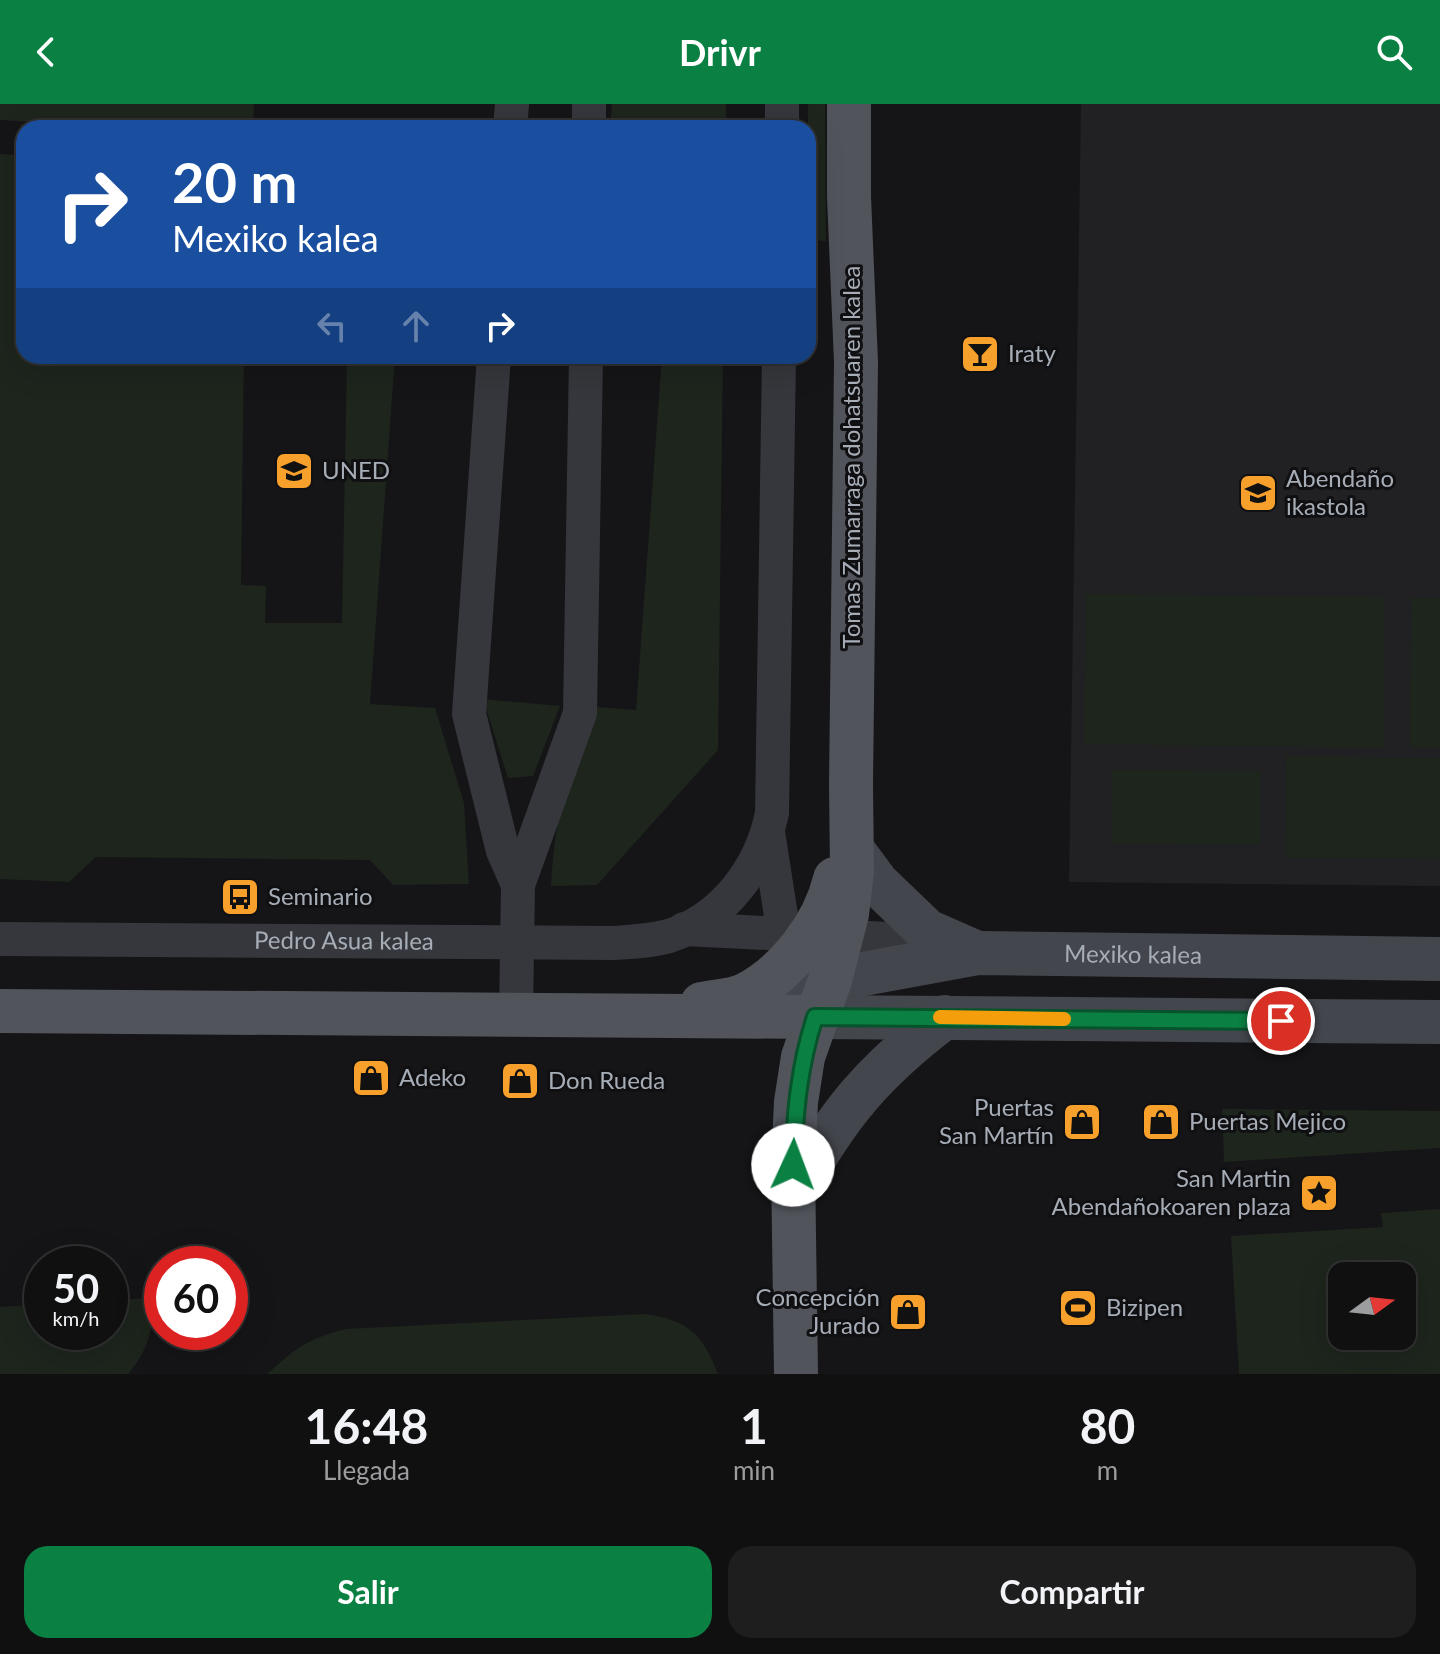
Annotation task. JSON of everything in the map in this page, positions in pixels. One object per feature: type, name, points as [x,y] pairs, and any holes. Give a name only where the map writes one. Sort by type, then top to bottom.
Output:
[{"type":"main road","name":"Tomas Zumarraga dohatsuaren kalea","points":[[796,1374],[796,1102],[806,980],[847,914],[852,829],[856,362],[849,197],[849,104]]},
{"type":"main road","points":[[852,829],[878,884],[927,931],[963,947]]},
{"type":"main road","name":"Mexiko kalea","points":[[806,980],[963,947],[1440,959]]},
{"type":"main road","points":[[0,1011],[632,1016],[743,996],[806,980]]},
{"type":"main road","points":[[632,1016],[806,980],[945,1017],[1440,1022]]},
{"type":"main road","points":[[795,1192],[838,1119],[869,1082],[906,1046],[945,1017]]},
{"type":"lane","points":[[493,364],[469,714],[503,851],[518,885]]},
{"type":"lane","points":[[516,1015],[518,885],[580,713],[586,364]]},
{"type":"lane","points":[[684,929],[702,920],[729,898],[759,855],[768,832],[774,786],[779,364]]},
{"type":"lane","points":[[768,832],[806,980]]},
{"type":"lane","points":[[684,929],[806,980]]},
{"type":"lane","name":"Pedro Asua kalea","points":[[0,939],[644,941],[684,929]]},
{"type":"shaded area","points":[[0,104],[254,104],[253,120],[0,120]]},
{"type":"shaded area","points":[[612,104],[726,104],[726,120],[611,120]]},
{"type":"shaded area","points":[[808,104],[825,104],[826,241],[816,240],[816,120],[808,120]]},
{"type":"shaded area","name":"Abendaño ikastola","points":[[1081,104],[1440,104],[1440,886],[1069,882]]},
{"type":"shaded area","points":[[0,154],[16,155],[16,364],[244,364],[241,585],[266,586],[265,623],[342,623],[347,364],[394,364],[370,704],[435,708],[464,803],[469,884],[393,885],[370,860],[96,857],[69,882],[0,879]]},
{"type":"shaded area","points":[[661,364],[723,364],[718,750],[597,885],[551,886],[555,838],[564,794],[597,707],[636,710]]},
{"type":"shaded area","points":[[1086,594],[1385,597],[1384,748],[1084,744]]},
{"type":"shaded area","points":[[1411,598],[1440,598],[1440,748],[1410,748]]},
{"type":"shaded area","points":[[483,699],[560,706],[533,776],[508,778]]},
{"type":"shaded area","points":[[1286,756],[1440,758],[1440,859],[1285,858]]},
{"type":"shaded area","points":[[1112,770],[1261,771],[1261,845],[1111,844]]},
{"type":"shaded area","points":[[1222,1109],[1440,1111],[1440,1148],[1224,1162]]},
{"type":"shaded area","points":[[1440,1209],[1440,1374],[1239,1374],[1231,1236],[1383,1227],[1381,1213]]},
{"type":"shaded area","points":[[144,1298],[144,1348],[128,1374],[0,1374],[0,1307],[24,1305],[24,1350],[128,1350],[128,1299]]},
{"type":"shaded area","points":[[644,1314],[672,1320],[692,1331],[706,1348],[718,1374],[267,1374],[303,1345],[346,1329]]},
{"type":"slow traffic","points":[[940,1017],[1064,1019]]},
{"type":"place","name":"Iraty","points":[[980,354]]},
{"type":"place","name":"UNED","points":[[294,471]]},
{"type":"place","name":"Abendaño ikastola","points":[[1258,493]]},
{"type":"place","name":"Seminario","points":[[240,897]]},
{"type":"place","name":"Adeko","points":[[371,1078]]},
{"type":"place","name":"Don Rueda","points":[[520,1081]]},
{"type":"place","name":"Puertas San Martín","points":[[1082,1122]]},
{"type":"place","name":"Puertas Mejico","points":[[1161,1122]]},
{"type":"place","name":"San Martin Abendañokoaren plaza","points":[[1319,1193]]},
{"type":"place","name":"Bizipen","points":[[1078,1308]]},
{"type":"place","name":"Concepción Jurado","points":[[908,1312]]},
{"type":"route","points":[[793,1165],[796,1102],[803,1057],[815,1017],[1281,1021]]}]
